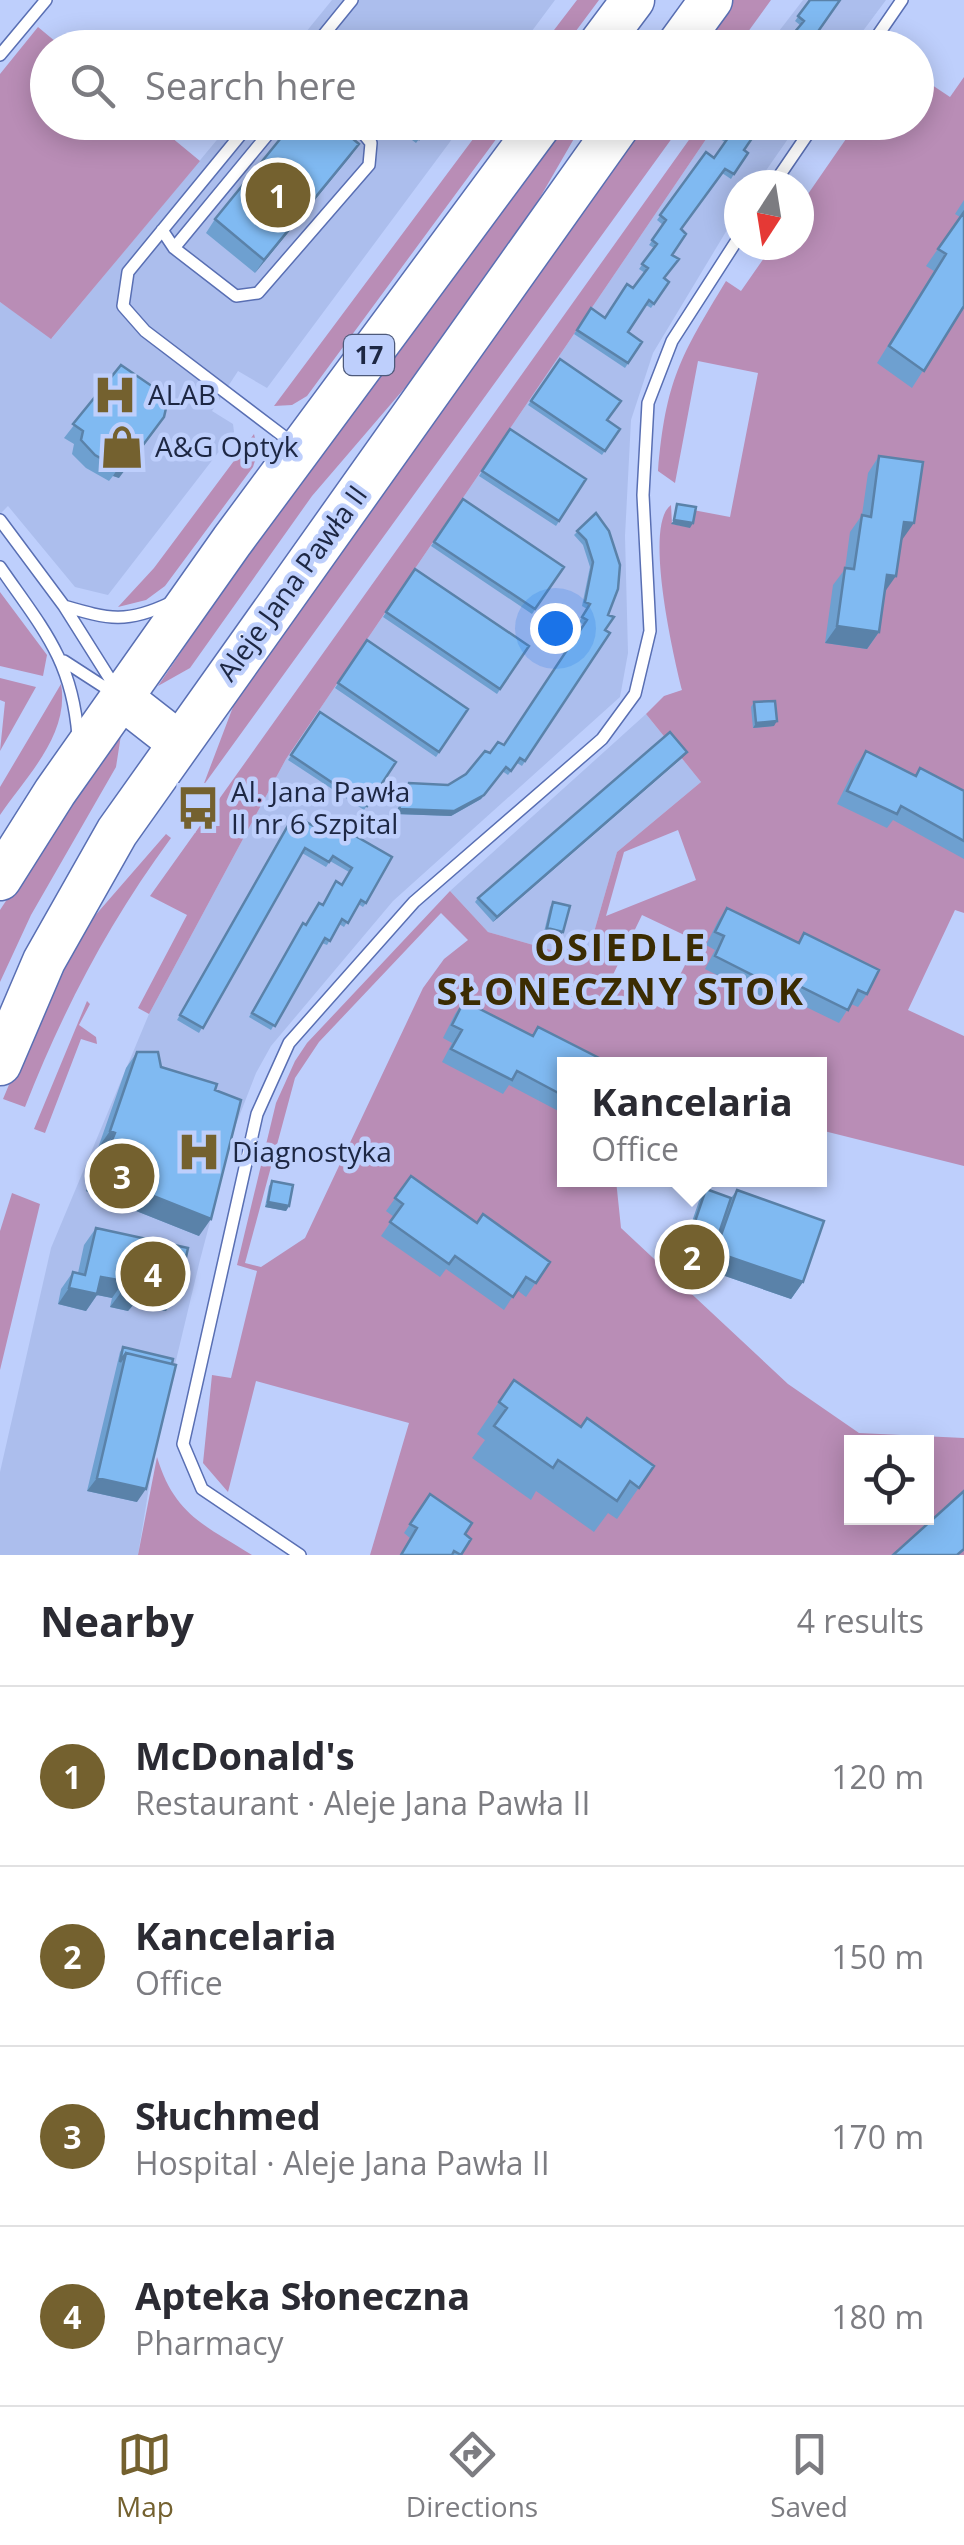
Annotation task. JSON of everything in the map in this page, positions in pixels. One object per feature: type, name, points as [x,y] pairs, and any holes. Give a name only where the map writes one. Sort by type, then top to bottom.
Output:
[{"type":"highway","points":[[611,30],[633,0]]},
{"type":"highway","points":[[689,30],[711,0]]},
{"type":"highway","name":"17","points":[[0,880],[198,590],[529,140]]},
{"type":"highway","name":"Aleje Jana Pawła II","points":[[0,1064],[44,961],[81,890],[178,742],[609,140]]},
{"type":"highway","points":[[123,700],[178,742]]},
{"type":"lane","points":[[0,56],[46,0]]},
{"type":"lane","points":[[328,30],[352,0]]},
{"type":"lane","points":[[881,30],[902,0]]},
{"type":"lane","points":[[236,140],[128,272],[122,306],[130,318],[300,448]]},
{"type":"lane","points":[[174,248],[263,140]]},
{"type":"lane","points":[[162,230],[174,248],[236,296],[258,292],[369,164],[369,140]]},
{"type":"lane","points":[[784,170],[804,140]]},
{"type":"lane","points":[[300,1555],[202,1489],[183,1444],[262,1097],[298,1032],[402,914],[602,739],[627,709],[642,680],[649,649],[643,495],[648,403],[672,341],[724,260]]},
{"type":"lane","points":[[0,520],[64,606],[123,700]]},
{"type":"lane","points":[[0,566],[64,661],[76,700],[80,758]]},
{"type":"lane","points":[[64,606],[114,620],[198,590]]},
{"type":"lane","points":[[64,661],[123,700]]},
{"type":"shaded area","points":[[332,0],[555,0],[533,30],[308,30]]},
{"type":"shaded area","points":[[577,0],[599,0],[577,30],[554,30]]},
{"type":"shaded area","points":[[729,0],[771,0],[749,30],[707,30]]},
{"type":"shaded area","points":[[803,0],[886,0],[864,30],[780,30]]},
{"type":"shaded area","points":[[30,37],[30,140],[175,140],[200,161],[51,339],[0,302],[0,74]]},
{"type":"shaded area","points":[[964,77],[964,913],[955,910],[908,1010],[964,1036],[964,1166],[827,1132],[827,1057],[557,1057],[557,1187],[617,1187],[621,1228],[788,1384],[859,1433],[901,1435],[844,1435],[844,1525],[934,1525],[934,1437],[964,1438],[964,1555],[370,1555],[409,1423],[256,1381],[228,1492],[203,1463],[212,1375],[231,1378],[257,1271],[237,1265],[276,1103],[307,1043],[450,891],[488,932],[586,960],[617,852],[701,782],[646,714],[664,696],[682,690],[663,593],[660,538],[663,517],[671,505],[672,524],[689,527],[693,510],[730,517],[758,373],[698,361],[675,483],[658,471],[671,391],[686,351],[726,281],[741,291],[763,260],[814,260],[814,185],[845,140],[934,140],[934,86],[950,97]],"holes":[[[678,830],[696,880],[606,916],[624,852]],[[441,913],[468,940],[444,959],[423,988],[305,1238],[261,1267],[245,1263],[295,1078],[319,1042]],[[642,915],[697,941],[663,1009],[609,983]]]},
{"type":"shaded area","points":[[217,140],[451,140],[267,388],[238,371],[212,411],[233,424],[234,432],[108,595],[75,587],[8,506],[0,514],[0,302],[52,338]]},
{"type":"shaded area","points":[[472,140],[495,140],[307,396],[292,405],[274,406]]},
{"type":"shaded area","points":[[554,140],[573,140],[523,227],[421,369],[312,496],[190,668],[158,686],[251,549]]},
{"type":"shaded area","points":[[628,140],[671,140],[203,786],[236,699]]},
{"type":"shaded area","points":[[689,140],[705,140],[286,759],[149,1014],[138,1008],[187,915],[150,896]]},
{"type":"shaded area","points":[[705,140],[787,140],[766,170],[724,170],[724,235],[653,353],[631,420],[625,536],[628,653],[620,697],[393,901],[271,1046],[235,1127],[200,1260],[156,1444],[138,1555],[0,1555],[0,1472],[51,1248],[149,1014],[286,759]]},
{"type":"shaded area","points":[[254,434],[258,451],[253,467],[165,586],[146,600],[118,607],[154,568]]},
{"type":"shaded area","points":[[0,592],[47,655],[43,676],[0,666]]},
{"type":"shaded area","points":[[0,678],[36,687],[0,751],[5,702],[0,700]]},
{"type":"shaded area","points":[[61,684],[62,702],[53,737],[0,815],[0,787]]},
{"type":"shaded area","points":[[646,714],[701,782],[617,852],[586,960],[488,932],[450,891]]},
{"type":"shaded area","points":[[123,722],[116,767],[31,915],[0,982],[0,910]]},
{"type":"shaded area","points":[[166,834],[171,838],[127,902],[72,1001],[25,1107],[3,1099],[66,949]]},
{"type":"shaded area","points":[[87,1001],[90,1004],[79,1025],[96,1037],[97,1044],[81,1039],[45,1133],[34,1129]]},
{"type":"shaded area","points":[[12,1193],[40,1204],[0,1370],[0,1231]]},
{"type":"shaded area","points":[[157,1457],[182,1505],[205,1526],[252,1555],[138,1555]]},
{"type":"building","points":[[810,0],[840,0],[819,30],[796,30],[804,21],[798,16]]},
{"type":"building","points":[[279,140],[354,140],[359,144],[264,260],[215,219]]},
{"type":"building","points":[[727,140],[751,140],[737,170],[724,170],[681,229],[686,234],[672,255],[679,259],[664,278],[669,282],[654,304],[649,300],[628,332],[642,342],[628,363],[577,330],[591,308],[605,318],[627,284],[633,288],[648,268],[642,264],[657,244],[652,240],[666,220],[660,215],[706,152],[714,158]]},
{"type":"building","points":[[964,212],[964,306],[924,371],[889,346],[946,254],[938,249]]},
{"type":"building","points":[[560,359],[621,401],[607,420],[620,429],[605,451],[531,401]]},
{"type":"building","points":[[121,365],[162,393],[167,404],[164,417],[128,465],[120,462],[118,468],[95,455],[81,440],[83,431],[73,424]]},
{"type":"building","points":[[510,429],[586,479],[559,521],[482,471]]},
{"type":"building","points":[[879,456],[923,462],[914,523],[904,522],[896,576],[887,575],[879,632],[837,626],[845,568],[854,569],[862,515],[871,517]]},
{"type":"building","points":[[463,499],[564,567],[535,609],[434,542]]},
{"type":"building","points":[[677,504],[696,507],[693,523],[674,520]]},
{"type":"building","points":[[596,513],[609,531],[620,565],[618,589],[608,615],[614,617],[605,630],[610,633],[525,761],[520,758],[511,771],[506,767],[484,795],[454,811],[399,809],[409,783],[448,785],[466,774],[485,751],[490,753],[498,742],[504,745],[587,620],[582,617],[590,604],[585,602],[593,562],[586,540],[577,531]]},
{"type":"building","points":[[415,569],[529,646],[500,689],[386,612]]},
{"type":"building","points":[[367,640],[468,709],[439,752],[338,683]]},
{"type":"building","points":[[775,701],[777,721],[756,723],[754,702]]},
{"type":"building","points":[[320,712],[396,762],[367,806],[291,755]]},
{"type":"building","points":[[670,732],[687,752],[497,917],[478,898]]},
{"type":"building","points":[[866,751],[916,776],[920,768],[964,791],[964,841],[901,806],[897,814],[847,791]]},
{"type":"building","points":[[294,815],[317,828],[320,823],[342,835],[345,830],[392,857],[366,903],[361,900],[348,923],[342,919],[330,941],[325,938],[275,1026],[252,1013],[303,923],[306,925],[319,903],[323,905],[336,881],[342,885],[352,868],[333,856],[329,862],[305,848],[203,1028],[180,1015]]},
{"type":"building","points":[[553,902],[570,906],[563,932],[547,928]]},
{"type":"building","points":[[727,908],[799,943],[804,933],[879,970],[867,994],[858,990],[848,1010],[783,978],[778,988],[715,956],[724,936],[715,932]]},
{"type":"building","points":[[464,1001],[533,1036],[538,1027],[597,1057],[557,1057],[557,1092],[517,1071],[512,1080],[451,1049],[462,1030],[452,1025]]},
{"type":"building","points":[[137,1052],[158,1052],[161,1067],[217,1084],[215,1090],[241,1100],[211,1219],[98,1174],[115,1133],[110,1131]]},
{"type":"building","points":[[411,1176],[477,1223],[483,1214],[550,1262],[536,1283],[526,1277],[513,1297],[455,1256],[449,1264],[390,1222],[403,1204],[395,1198]]},
{"type":"building","points":[[272,1181],[293,1185],[289,1206],[268,1202]]},
{"type":"building","points":[[706,1189],[731,1198],[710,1260],[685,1251]]},
{"type":"building","points":[[737,1190],[824,1221],[803,1282],[715,1252]]},
{"type":"building","points":[[96,1228],[188,1248],[178,1294],[142,1286],[140,1294],[122,1291],[124,1281],[101,1277],[97,1294],[69,1288],[73,1272],[85,1275]]},
{"type":"building","points":[[123,1347],[173,1359],[172,1364],[126,1353],[120,1362]]},
{"type":"building","points":[[126,1353],[176,1365],[146,1489],[97,1478]]},
{"type":"building","points":[[514,1380],[581,1427],[587,1418],[654,1466],[639,1488],[630,1481],[617,1501],[558,1460],[553,1468],[494,1426],[507,1408],[499,1402]]},
{"type":"building","points":[[964,1491],[964,1549],[957,1555],[893,1555],[926,1525],[934,1525],[934,1518]]},
{"type":"building","points":[[430,1494],[472,1523],[465,1534],[471,1539],[461,1555],[454,1551],[452,1555],[401,1555],[417,1528],[410,1524]]},
{"type":"place","name":"McDonald's","points":[[278,195]]},
{"type":"place","name":"ALAB","points":[[115,395]]},
{"type":"place","name":"A&G Optyk","points":[[122,447]]},
{"type":"place","name":"Al. Jana Pawła II nr 6 Szpital","points":[[198,808]]},
{"type":"place","name":"Diagnostyka","points":[[199,1152]]},
{"type":"place","name":"Słuchmed","points":[[122,1176]]},
{"type":"place","name":"Kancelaria","points":[[692,1257]]},
{"type":"place","name":"Apteka Słoneczna","points":[[153,1274]]},
{"type":"district","name":"OSIEDLE SŁONECZNY STOK","points":[[621,970]]}]
